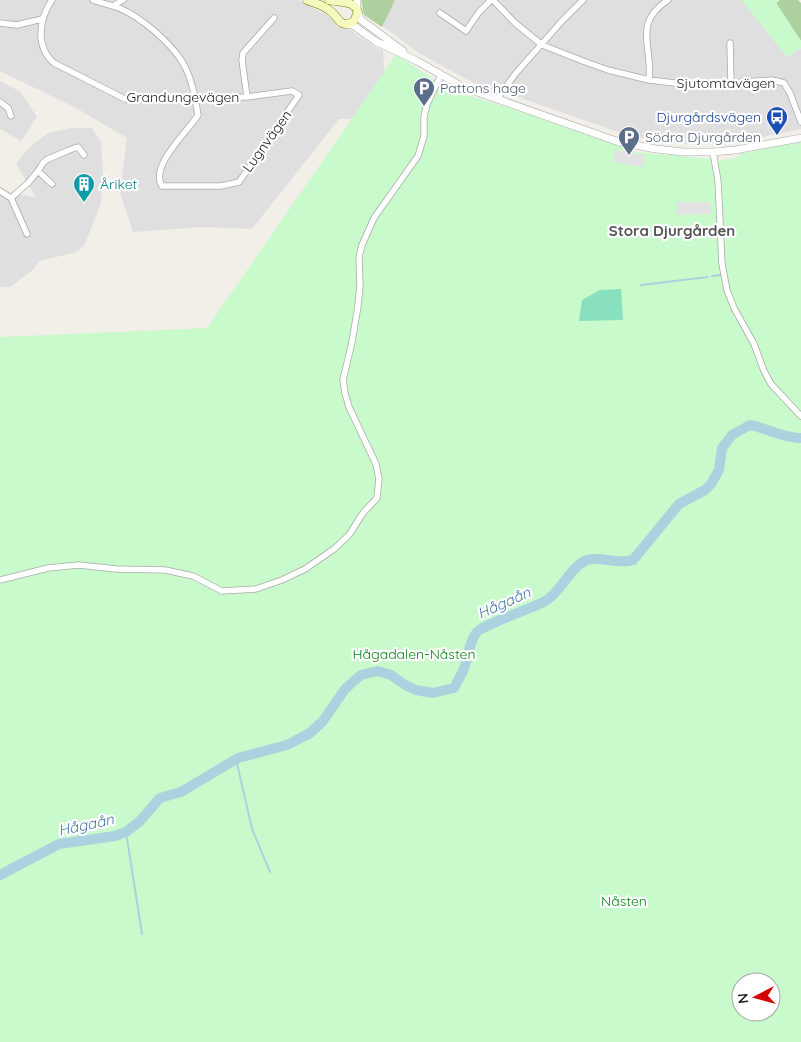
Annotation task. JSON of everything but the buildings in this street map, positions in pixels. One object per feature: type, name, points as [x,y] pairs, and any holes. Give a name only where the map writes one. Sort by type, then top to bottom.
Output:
[{"type":"main road","points":[[307,0],[331,11],[342,23],[347,24],[354,20],[357,7],[350,2],[329,0]]},
{"type":"main road","points":[[336,17],[335,10],[344,1]]},
{"type":"street","points":[[0,23],[17,25],[42,19],[45,10],[52,0]]},
{"type":"street","points":[[93,0],[127,12],[148,26],[174,52],[182,63],[195,97]]},
{"type":"street","points":[[113,6],[123,0]]},
{"type":"street","points":[[440,13],[466,31],[492,0]]},
{"type":"street","name":"Sjutomtavägen","points":[[492,0],[515,23],[542,44],[583,61],[648,80],[683,84],[772,80],[784,83],[790,92],[801,122]]},
{"type":"street","points":[[497,99],[516,73],[583,0]]},
{"type":"street","points":[[648,80],[650,70],[646,32],[650,16],[668,0]]},
{"type":"street","points":[[357,7],[360,19],[417,61]]},
{"type":"street","points":[[247,97],[242,60],[243,53],[274,18]]},
{"type":"street","name":"Grandungevägen","points":[[42,19],[42,38],[46,56],[54,63],[125,99],[247,97],[292,91],[299,94]]},
{"type":"street","points":[[347,24],[353,25],[375,41],[417,61],[463,87],[620,142],[656,149],[684,152],[713,152],[801,138]]},
{"type":"street","points":[[730,42],[731,83]]},
{"type":"street","points":[[0,580],[48,568],[79,565],[116,569],[165,570],[193,576],[222,591],[256,589],[305,569],[334,549],[349,535],[363,513],[377,498],[379,484],[376,464],[349,407],[343,380],[358,306],[360,285],[359,257],[362,245],[374,218],[418,156],[424,136],[424,117],[441,75]]},
{"type":"street","name":"Lugnvägen","points":[[195,97],[198,115],[168,153],[161,172],[160,182],[162,186],[221,186],[239,182],[299,94]]},
{"type":"street","points":[[0,102],[8,108],[11,116]]},
{"type":"street","points":[[11,198],[48,159],[78,147],[84,156]]},
{"type":"street","points":[[713,152],[720,209],[722,264],[727,290],[734,308],[754,344],[771,384],[801,416]]},
{"type":"street","points":[[38,171],[52,184]]},
{"type":"street","points":[[0,190],[11,198],[27,234]]},
{"type":"shaded area","points":[[0,0],[298,0],[329,16],[337,26],[351,30],[373,46],[383,50],[385,80],[360,119],[339,119],[252,229],[202,227],[133,232],[120,193],[127,138],[76,108],[0,71]]},
{"type":"shaded area","points":[[395,0],[742,0],[787,57],[801,48],[801,129],[737,142],[715,144],[685,144],[657,141],[621,133],[498,90],[490,90],[419,53],[381,25]]},
{"type":"shaded area","points":[[0,81],[21,92],[37,117],[21,141],[0,129]]},
{"type":"shaded area","points":[[71,128],[92,128],[101,142],[103,172],[101,203],[85,244],[77,252],[39,261],[34,269],[10,287],[0,287],[0,191],[36,197],[16,164],[33,144],[48,133]]},
{"type":"shaded area","name":"Södra Djurgården","points":[[615,150],[645,155],[643,167],[613,162]]},
{"type":"shaded area","points":[[677,202],[710,202],[711,214],[676,215]]},
{"type":"green space","points":[[361,0],[395,0],[382,27],[364,15]]},
{"type":"green space","points":[[742,0],[780,0],[776,3],[801,41],[801,48],[787,57]]},
{"type":"green space","points":[[780,0],[798,0],[801,3],[801,41],[776,3]]},
{"type":"green space","name":"Hågadalen-Nåsten","points":[[396,55],[453,91],[510,108],[636,152],[721,160],[737,158],[742,153],[801,142],[801,1042],[0,1042],[0,337],[207,328]]},
{"type":"green space","points":[[621,289],[623,320],[579,321],[582,300],[600,290]]},
{"type":"waterway","points":[[712,276],[721,275]]},
{"type":"waterway","points":[[641,285],[708,277]]},
{"type":"waterway","name":"Hågaån","points":[[0,875],[59,844],[115,836],[126,832],[140,821],[160,798],[181,792],[238,758],[287,745],[310,733],[323,721],[345,689],[361,675],[378,671],[391,675],[416,690],[433,693],[454,688],[463,671],[472,641],[477,632],[547,600],[571,573],[587,560],[598,559],[622,562],[633,560],[679,504],[705,490],[711,484],[719,470],[722,448],[732,435],[750,425],[789,437],[801,438]]},
{"type":"waterway","points":[[236,759],[252,829],[270,872]]},
{"type":"waterway","points":[[126,832],[142,934]]},
{"type":"place","name":"Pattons hage","points":[[424,107]]},
{"type":"place","name":"Djurgårdsvägen","points":[[777,136]]},
{"type":"place","name":"Södra Djurgården","points":[[629,156]]},
{"type":"place","name":"Åriket","points":[[84,203]]},
{"type":"district","name":"Stora Djurgården","points":[[672,231]]},
{"type":"park label","name":"Nåsten","points":[[624,901]]}]
